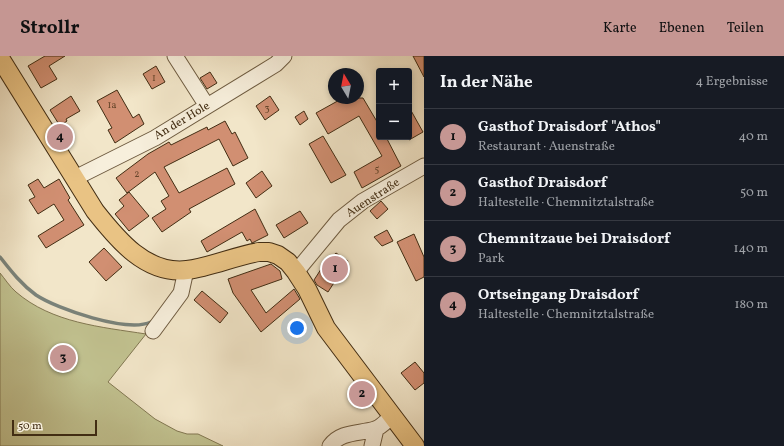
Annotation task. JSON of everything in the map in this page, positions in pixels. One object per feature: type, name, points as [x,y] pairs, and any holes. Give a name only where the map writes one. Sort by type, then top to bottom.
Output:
[{"type":"main road","points":[[0,58],[95,211],[112,232],[131,251],[157,266],[171,270],[186,270],[259,252],[278,255],[288,262],[296,272],[307,289],[326,328],[415,446]]},
{"type":"street","points":[[175,56],[207,106]]},
{"type":"street","name":"An der Hole","points":[[75,178],[155,138],[276,64],[284,56]]},
{"type":"street","name":"Auenstraße","points":[[296,272],[339,220],[363,201],[423,167]]},
{"type":"street","points":[[153,331],[181,293],[186,270]]},
{"type":"street","points":[[330,446],[333,442],[346,435],[376,429],[392,416]]},
{"type":"street","points":[[372,446],[376,429]]},
{"type":"green space","points":[[0,273],[16,292],[45,311],[95,326],[146,334],[108,382],[155,419],[177,431],[187,434],[198,434],[223,446],[0,446]]},
{"type":"building","points":[[45,56],[65,56],[49,66],[57,79],[41,88],[28,66]]},
{"type":"building","points":[[413,56],[424,56],[424,77]]},
{"type":"building","points":[[156,66],[165,82],[152,89],[143,74]]},
{"type":"building","points":[[210,72],[217,83],[207,89],[200,78]]},
{"type":"building","points":[[117,90],[133,118],[139,114],[144,124],[115,143],[108,130],[112,128],[97,101]]},
{"type":"building","points":[[71,96],[80,111],[66,119],[67,121],[60,126],[50,110]]},
{"type":"building","points":[[270,96],[279,110],[265,120],[256,106]]},
{"type":"building","points":[[364,100],[376,120],[376,140],[388,140],[401,166],[362,188],[354,172],[382,156],[359,116],[328,134],[316,113],[332,104],[364,104]]},
{"type":"building","points":[[304,111],[308,119],[300,125],[295,117]]},
{"type":"building","points":[[412,112],[423,132],[412,138]]},
{"type":"building","points":[[225,121],[232,134],[235,132],[248,158],[233,166],[219,139],[164,167],[179,193],[227,168],[235,184],[189,209],[191,212],[162,232],[152,218],[166,209],[161,201],[169,196],[155,172],[127,193],[116,178],[148,154],[169,142],[171,145],[207,127],[208,130]]},
{"type":"building","points":[[323,136],[346,175],[331,183],[309,144]]},
{"type":"building","points":[[262,171],[272,186],[256,198],[246,183]]},
{"type":"building","points":[[38,179],[44,188],[59,179],[70,198],[68,200],[84,225],[46,248],[38,236],[64,220],[54,204],[38,214],[29,200],[35,197],[28,185]]},
{"type":"building","points":[[129,192],[149,216],[129,231],[115,214],[124,206],[119,200]]},
{"type":"building","points":[[381,201],[388,209],[377,219],[370,211]]},
{"type":"building","points":[[255,209],[268,235],[252,243],[250,239],[247,241],[242,232],[207,252],[201,241]]},
{"type":"building","points":[[300,211],[308,223],[284,238],[276,225]]},
{"type":"building","points":[[387,230],[393,241],[382,246],[374,237]]},
{"type":"building","points":[[414,234],[424,257],[424,277],[416,281],[397,242]]},
{"type":"building","points":[[104,248],[122,267],[106,281],[89,262]]},
{"type":"building","points":[[336,253],[348,261],[328,292],[317,285],[314,280],[325,263]]},
{"type":"building","points":[[271,264],[280,271],[282,279],[251,290],[266,313],[294,289],[300,299],[261,332],[233,293],[228,279]]},
{"type":"building","points":[[202,291],[228,313],[220,323],[194,300]]},
{"type":"building","points":[[415,362],[424,373],[424,383],[415,390],[401,373]]},
{"type":"waterway","points":[[0,257],[16,277],[31,291],[46,301],[59,307],[75,313],[110,322],[140,325],[151,322]]},
{"type":"place","name":"Ortseingang Draisdorf","points":[[60,137]]},
{"type":"place","name":"Gasthof Draisdorf \"Athos\"","points":[[335,269]]},
{"type":"place","name":"Chemnitzaue bei Draisdorf","points":[[63,358]]},
{"type":"place","name":"Gasthof Draisdorf","points":[[362,394]]}]
